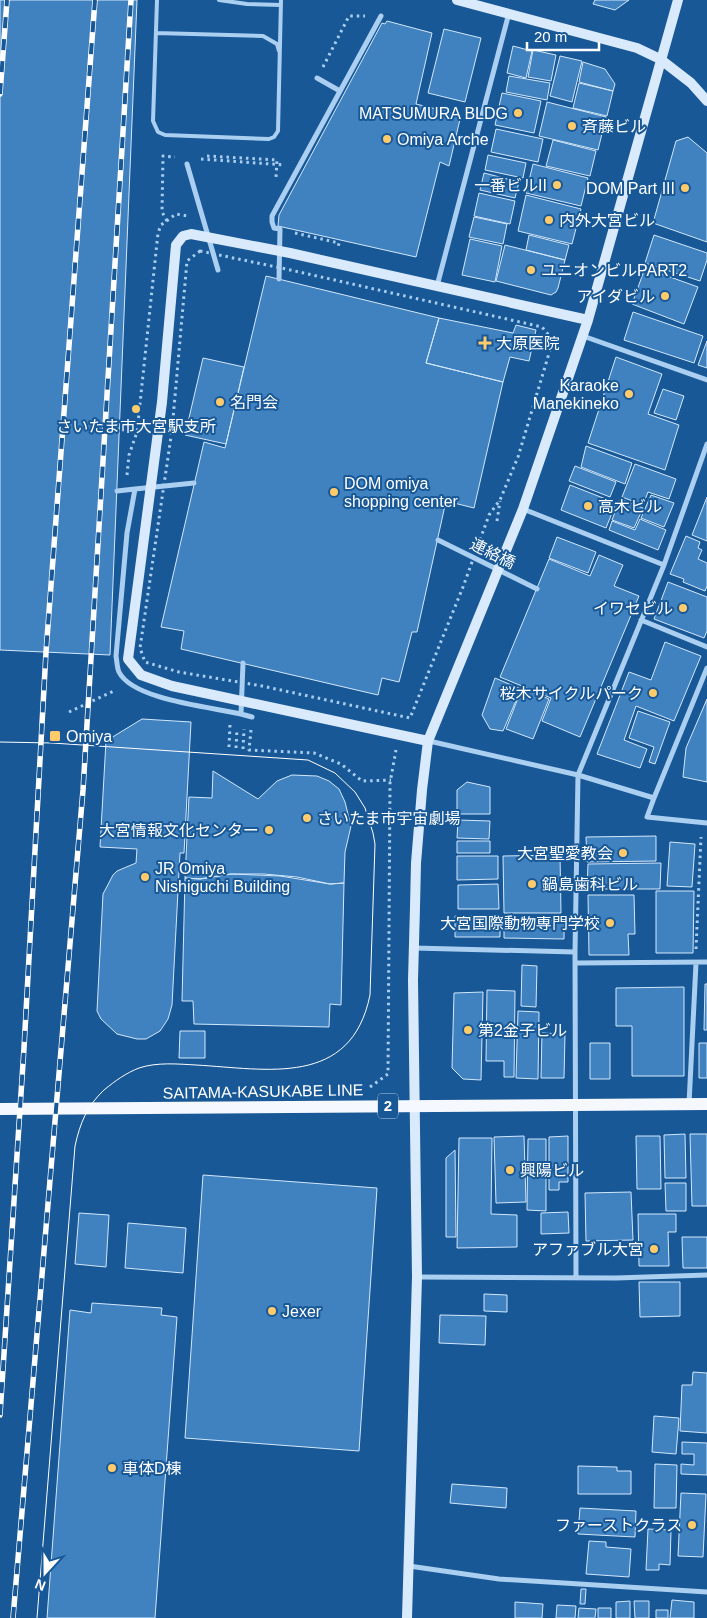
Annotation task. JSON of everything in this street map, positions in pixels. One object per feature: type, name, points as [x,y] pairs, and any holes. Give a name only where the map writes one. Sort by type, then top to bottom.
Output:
[{"type":"main road","name":"SAITAMA-KASUKABE LINE","points":[[0,1109],[707,1104]]},
{"type":"street","points":[[457,0],[637,48],[660,60],[692,83],[707,101]]},
{"type":"street","points":[[407,1618],[417,1277],[414,1106],[416,863],[428,741],[524,509],[583,336],[678,0]]},
{"type":"street","points":[[437,286],[509,13]]},
{"type":"street","points":[[279,279],[280,229],[274,228],[272,216],[381,16]]},
{"type":"street","points":[[317,78],[340,91]]},
{"type":"street","points":[[187,164],[218,270]]},
{"type":"street","points":[[588,320],[290,253],[192,234],[183,236],[176,245],[162,402],[128,658],[141,675],[172,686],[578,775],[654,798]]},
{"type":"street","points":[[583,336],[707,380]]},
{"type":"street","points":[[576,1278],[575,952],[578,775],[664,565],[707,446]]},
{"type":"street","points":[[117,491],[194,483]]},
{"type":"street","points":[[135,488],[127,533],[116,656],[118,671],[128,683],[140,691],[162,698],[252,717]]},
{"type":"street","points":[[524,509],[664,565]]},
{"type":"street","name":"連絡橋","points":[[438,540],[537,589]]},
{"type":"street","points":[[641,620],[707,647]]},
{"type":"street","points":[[240,714],[243,663]]},
{"type":"street","points":[[705,822],[647,817],[707,668]]},
{"type":"street","points":[[414,948],[575,952]]},
{"type":"street","points":[[576,963],[707,962]]},
{"type":"street","points":[[689,1104],[696,963]]},
{"type":"street","points":[[417,1277],[576,1278],[707,1275]]},
{"type":"street","points":[[409,1566],[499,1578],[707,1592]]},
{"type":"lane","points":[[157,0],[153,121],[158,132],[165,135],[269,139],[274,137],[278,131],[281,2],[247,4],[219,0]]},
{"type":"lane","points":[[156,33],[263,36],[277,44],[280,53]]},
{"type":"path","points":[[317,78],[349,16],[365,16]]},
{"type":"path","points":[[207,156],[268,160]]},
{"type":"path","points":[[280,229],[340,243]]},
{"type":"path","points":[[499,516],[500,500],[518,457],[553,340],[542,327],[200,251],[187,261],[172,430],[140,648],[145,662],[179,672],[262,686],[410,718],[463,586],[489,515],[500,500]]},
{"type":"path","points":[[69,712],[117,689]]},
{"type":"path","points":[[229,747],[231,712]]},
{"type":"path","points":[[236,748],[240,714]]},
{"type":"path","points":[[249,750],[314,753],[341,764],[362,781],[391,780]]},
{"type":"path","points":[[696,963],[705,822]]},
{"type":"building","points":[[0,0],[137,0],[110,655],[0,650]]},
{"type":"building","points":[[595,0],[629,0],[615,10],[593,4]]},
{"type":"building","name":"Omiya Arche","points":[[387,21],[432,33],[416,104],[461,115],[449,166],[440,162],[416,257],[278,226],[279,215],[382,23],[385,24]]},
{"type":"building","points":[[444,29],[481,38],[465,102],[428,93]]},
{"type":"building","points":[[513,46],[532,51],[526,78],[507,73]]},
{"type":"building","points":[[533,50],[556,55],[551,81],[528,77]]},
{"type":"building","points":[[560,56],[582,61],[572,102],[550,96]]},
{"type":"building","points":[[583,62],[605,69],[615,84],[613,91],[579,82]]},
{"type":"building","points":[[509,76],[550,83],[547,100],[506,92]]},
{"type":"building","points":[[579,83],[613,91],[607,116],[573,108]]},
{"type":"building","name":"MATSUMURA BLDG","points":[[502,93],[541,101],[534,133],[495,125]]},
{"type":"building","name":"斉藤ビル","points":[[547,102],[606,117],[598,150],[539,136]]},
{"type":"building","points":[[496,129],[543,139],[538,162],[491,152]]},
{"type":"building","name":"DOM Part III","points":[[688,137],[707,153],[707,242],[653,223],[676,141]]},
{"type":"building","points":[[553,140],[596,151],[590,176],[546,166]]},
{"type":"building","points":[[488,155],[526,163],[523,178],[485,170]]},
{"type":"building","name":"一番ビルII","points":[[533,164],[588,178],[581,206],[526,193]]},
{"type":"building","points":[[484,173],[519,182],[515,198],[480,190]]},
{"type":"building","points":[[479,193],[515,201],[510,224],[474,216]]},
{"type":"building","name":"内外大宮ビル","points":[[526,195],[581,209],[572,244],[518,231]]},
{"type":"building","points":[[474,217],[507,224],[503,244],[469,237]]},
{"type":"building","points":[[529,235],[569,245],[565,260],[526,250]]},
{"type":"building","points":[[654,235],[707,253],[707,260],[700,281],[645,263]]},
{"type":"building","points":[[470,239],[502,246],[495,282],[462,275]]},
{"type":"building","name":"ユニオンビルPART2","points":[[505,245],[565,260],[556,292],[551,295],[496,281]]},
{"type":"building","name":"アイダビル","points":[[645,268],[698,287],[684,324],[632,304]]},
{"type":"building","name":"DOM omiya shopping center","points":[[266,276],[439,318],[426,363],[503,382],[474,508],[446,501],[417,632],[412,632],[399,682],[382,678],[378,695],[181,649],[184,631],[161,627],[204,442],[225,448]]},
{"type":"building","points":[[633,312],[703,336],[694,363],[624,340]]},
{"type":"building","points":[[439,318],[513,333],[516,325],[536,330],[529,361],[510,357],[503,382],[426,363]]},
{"type":"building","points":[[707,341],[707,368],[698,365]]},
{"type":"building","name":"Karaoke Manekineko","points":[[616,357],[662,374],[648,414],[679,425],[665,470],[588,443]]},
{"type":"building","points":[[203,358],[244,367],[226,444],[185,435]]},
{"type":"building","points":[[663,389],[684,396],[676,420],[654,413]]},
{"type":"building","points":[[586,446],[632,463],[625,484],[581,467]]},
{"type":"building","points":[[635,464],[676,479],[669,499],[648,492],[643,505],[622,497]]},
{"type":"building","points":[[575,466],[616,482],[610,497],[569,481]]},
{"type":"building","name":"高木ビル","points":[[570,485],[616,503],[606,528],[561,510]]},
{"type":"building","points":[[651,495],[674,503],[664,527],[641,518]]},
{"type":"building","points":[[707,497],[707,541],[692,535]]},
{"type":"building","points":[[620,499],[643,508],[634,528],[612,520]]},
{"type":"building","points":[[640,519],[666,530],[658,550],[609,530],[612,521],[635,530]]},
{"type":"building","points":[[686,536],[700,542],[698,548],[702,550],[698,559],[707,563],[707,586],[705,591],[683,582],[684,579],[670,574]]},
{"type":"building","points":[[557,537],[596,552],[588,573],[549,558]]},
{"type":"building","points":[[599,555],[623,565],[614,586],[639,596],[580,737],[542,721],[551,698],[500,677],[549,559],[590,576]]},
{"type":"building","name":"イワセビル","points":[[668,582],[707,597],[707,631],[704,638],[654,619]]},
{"type":"building","name":"桜木サイクルパーク","points":[[665,642],[701,656],[674,721],[636,706],[624,740],[647,749],[640,768],[597,754],[629,672],[651,680]]},
{"type":"building","points":[[495,678],[521,689],[503,731],[490,729],[482,715]]},
{"type":"building","points":[[522,688],[549,699],[533,739],[506,729]]},
{"type":"building","points":[[707,699],[707,782],[683,777],[686,748]]},
{"type":"building","points":[[638,711],[670,722],[655,764],[649,762],[654,747],[629,738]]},
{"type":"building","name":"JR Omiya Nishiguchi Building","points":[[142,719],[191,722],[184,853],[180,853],[172,1005],[168,1019],[160,1031],[146,1039],[137,1039],[117,1034],[101,1019],[97,1011],[103,894],[117,871],[136,863],[137,849],[100,847],[106,741]]},
{"type":"building","name":"大宮情報文化センター","points":[[213,771],[258,799],[277,781],[292,775],[317,776],[329,781],[339,789],[345,802],[351,826],[345,852],[344,883],[330,884],[297,877],[264,874],[231,874],[200,879],[185,878],[189,797],[212,798]]},
{"type":"building","points":[[467,782],[490,787],[490,814],[457,814],[457,790]]},
{"type":"building","points":[[458,820],[490,821],[489,839],[457,838]]},
{"type":"building","points":[[656,836],[656,861],[587,862],[586,837]]},
{"type":"building","points":[[457,841],[490,841],[490,853],[457,853]]},
{"type":"building","points":[[670,842],[695,844],[692,887],[667,886]]},
{"type":"building","name":"鍋島歯科ビル","points":[[560,855],[561,913],[504,913],[503,856]]},
{"type":"building","points":[[457,856],[498,856],[498,879],[457,880]]},
{"type":"building","points":[[661,863],[660,889],[587,889],[588,864]]},
{"type":"building","points":[[231,874],[280,876],[330,884],[344,883],[341,1005],[330,1004],[329,1027],[194,1024],[193,1001],[182,1001],[185,878],[200,879]]},
{"type":"building","points":[[498,884],[499,909],[458,909],[458,885]]},
{"type":"building","points":[[656,891],[694,891],[693,953],[656,953]]},
{"type":"building","points":[[588,895],[634,895],[635,934],[628,934],[629,955],[589,955]]},
{"type":"building","points":[[500,915],[500,937],[455,937],[455,916]]},
{"type":"building","points":[[504,920],[564,920],[564,939],[504,938]]},
{"type":"building","points":[[522,965],[537,966],[536,1007],[521,1006]]},
{"type":"building","points":[[705,984],[707,984],[707,1030],[704,1030]]},
{"type":"building","points":[[684,987],[684,1076],[632,1076],[632,1026],[616,1026],[616,988]]},
{"type":"building","points":[[487,990],[515,991],[514,1077],[504,1077],[504,1061],[486,1061]]},
{"type":"building","name":"第2金子ビル","points":[[483,992],[481,1080],[463,1079],[452,1068],[454,993]]},
{"type":"building","points":[[518,1011],[539,1012],[538,1079],[516,1078]]},
{"type":"building","points":[[180,1031],[205,1031],[205,1058],[179,1058]]},
{"type":"building","points":[[542,1033],[565,1034],[564,1078],[541,1078]]},
{"type":"building","points":[[590,1043],[610,1043],[610,1079],[590,1079]]},
{"type":"building","points":[[699,1043],[707,1043],[707,1078],[699,1078]]},
{"type":"building","points":[[685,1134],[686,1178],[665,1178],[664,1135]]},
{"type":"building","points":[[690,1134],[707,1134],[707,1206],[692,1206]]},
{"type":"building","name":"興陽ビル","points":[[524,1136],[526,1202],[496,1203],[494,1137]]},
{"type":"building","points":[[568,1136],[568,1182],[559,1182],[559,1190],[549,1190],[549,1137]]},
{"type":"building","points":[[636,1136],[660,1136],[661,1189],[637,1189]]},
{"type":"building","points":[[459,1138],[492,1138],[491,1214],[517,1215],[517,1247],[457,1248]]},
{"type":"building","points":[[528,1139],[546,1139],[546,1211],[527,1210]]},
{"type":"building","points":[[455,1150],[456,1237],[446,1237],[446,1158]]},
{"type":"building","points":[[203,1175],[377,1188],[359,1451],[185,1438]]},
{"type":"building","points":[[665,1183],[686,1183],[686,1211],[666,1211]]},
{"type":"building","points":[[631,1192],[633,1240],[586,1241],[585,1193]]},
{"type":"building","points":[[568,1212],[569,1233],[541,1234],[541,1213]]},
{"type":"building","points":[[79,1213],[109,1215],[106,1267],[75,1264]]},
{"type":"building","name":"アファブル大宮","points":[[638,1214],[676,1214],[676,1232],[668,1232],[669,1266],[639,1266]]},
{"type":"building","points":[[128,1223],[186,1228],[183,1273],[125,1268]]},
{"type":"building","points":[[682,1237],[707,1237],[707,1268],[683,1268]]},
{"type":"building","points":[[639,1282],[680,1282],[680,1316],[640,1317]]},
{"type":"building","points":[[484,1294],[507,1295],[507,1312],[484,1311]]},
{"type":"building","name":"車体D棟","points":[[92,1303],[162,1308],[161,1315],[177,1317],[155,1618],[47,1618],[70,1310],[91,1313]]},
{"type":"building","points":[[440,1315],[486,1316],[485,1345],[439,1343]]},
{"type":"building","points":[[693,1372],[707,1373],[707,1433],[680,1431],[682,1385],[692,1385]]},
{"type":"building","points":[[654,1416],[679,1418],[676,1454],[652,1452]]},
{"type":"building","points":[[682,1442],[707,1443],[707,1475],[681,1474],[681,1464],[694,1465],[694,1454],[682,1454]]},
{"type":"building","points":[[655,1464],[677,1465],[676,1508],[654,1508]]},
{"type":"building","points":[[578,1466],[617,1467],[617,1471],[631,1471],[631,1494],[578,1494]]},
{"type":"building","points":[[452,1484],[507,1488],[506,1508],[450,1503]]},
{"type":"building","name":"ファーストクラス","points":[[681,1493],[706,1494],[703,1557],[678,1556]]},
{"type":"building","points":[[580,1508],[636,1511],[635,1537],[578,1534]]},
{"type":"building","points":[[648,1529],[671,1530],[670,1565],[659,1564],[659,1570],[646,1570]]},
{"type":"building","points":[[589,1541],[606,1542],[606,1547],[631,1549],[629,1577],[586,1574]]},
{"type":"building","points":[[581,1589],[586,1589],[585,1604],[580,1604]]},
{"type":"building","points":[[672,1600],[694,1602],[694,1618],[670,1618]]},
{"type":"building","points":[[630,1601],[630,1618],[616,1618],[616,1602]]},
{"type":"building","points":[[634,1601],[649,1601],[649,1618],[635,1618]]},
{"type":"building","points":[[515,1602],[543,1604],[542,1618],[515,1618]]},
{"type":"building","points":[[557,1605],[576,1606],[575,1618],[556,1618]]},
{"type":"building","points":[[579,1608],[596,1609],[595,1618],[578,1618]]},
{"type":"building","points":[[598,1608],[611,1608],[611,1618],[598,1618]]},
{"type":"building","points":[[656,1610],[668,1610],[668,1618],[656,1618]]},
{"type":"tram line","points":[[0,742],[52,743],[308,760],[335,773],[355,792],[365,808],[375,844],[370,995],[360,1025],[345,1046],[325,1059],[302,1066],[277,1069],[175,1064],[160,1064],[139,1068],[104,1090],[93,1102],[82,1122],[75,1146],[37,1618]]},
{"type":"railway","points":[[0,94],[7,0]]},
{"type":"railway","points":[[0,1415],[24,1048],[46,652],[95,0]]},
{"type":"railway","points":[[13,1618],[83,790],[131,0]]},
{"type":"place","name":"MATSUMURA BLDG","points":[[518,113]]},
{"type":"place","name":"斉藤ビル","points":[[572,126]]},
{"type":"place","name":"Omiya Arche","points":[[387,139]]},
{"type":"place","name":"一番ビルII","points":[[557,185]]},
{"type":"place","name":"DOM Part III","points":[[685,188]]},
{"type":"place","name":"内外大宮ビル","points":[[549,220]]},
{"type":"place","name":"ユニオンビルPART2","points":[[531,270]]},
{"type":"place","name":"アイダビル","points":[[665,296]]},
{"type":"place","name":"大原医院","points":[[485,343]]},
{"type":"place","name":"Karaoke Manekineko","points":[[629,394]]},
{"type":"place","name":"名門会","points":[[220,402]]},
{"type":"place","name":"さいたま市大宮駅支所","points":[[136,409]]},
{"type":"place","name":"DOM omiya shopping center","points":[[334,492]]},
{"type":"place","name":"高木ビル","points":[[588,506]]},
{"type":"place","name":"イワセビル","points":[[683,608]]},
{"type":"place","name":"桜木サイクルパーク","points":[[653,693]]},
{"type":"place","name":"Omiya","points":[[55,736]]},
{"type":"place","name":"さいたま市宇宙劇場","points":[[307,818]]},
{"type":"place","name":"大宮情報文化センター","points":[[269,830]]},
{"type":"place","name":"大宮聖愛教会","points":[[623,853]]},
{"type":"place","name":"JR Omiya Nishiguchi Building","points":[[145,877]]},
{"type":"place","name":"鍋島歯科ビル","points":[[532,884]]},
{"type":"place","name":"大宮国際動物専門学校","points":[[610,923]]},
{"type":"place","name":"第2金子ビル","points":[[468,1030]]},
{"type":"place","name":"興陽ビル","points":[[510,1170]]},
{"type":"place","name":"アファブル大宮","points":[[654,1249]]},
{"type":"place","name":"Jexer","points":[[272,1311]]},
{"type":"place","name":"車体D棟","points":[[112,1468]]},
{"type":"place","name":"ファーストクラス","points":[[692,1525]]}]
